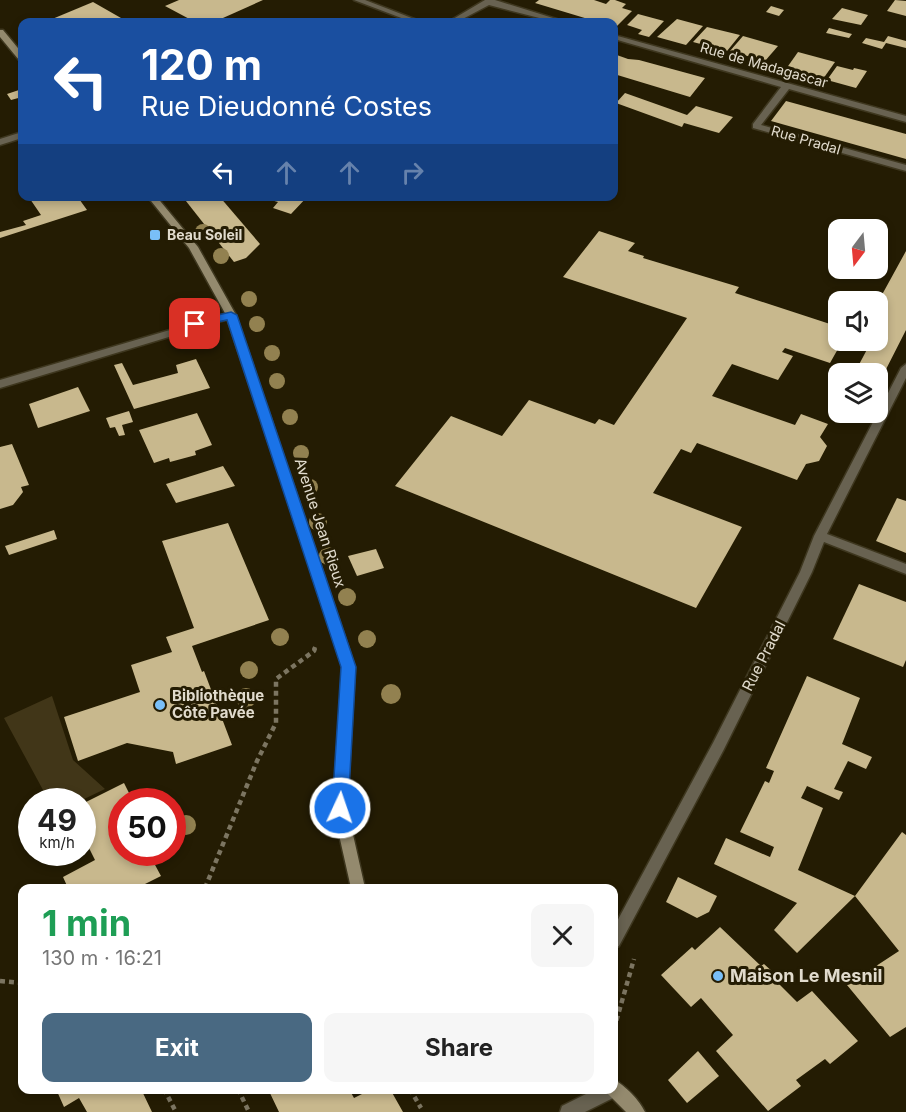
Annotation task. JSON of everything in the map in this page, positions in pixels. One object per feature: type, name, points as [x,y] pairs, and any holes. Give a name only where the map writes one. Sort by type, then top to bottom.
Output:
[{"type":"main road","points":[[0,32],[18,53]]},
{"type":"main road","name":"Avenue Jean Rieux","points":[[155,201],[193,247],[231,315],[349,667],[340,808],[357,884]]},
{"type":"main road","points":[[618,1092],[637,1112]]},
{"type":"street","points":[[358,0],[407,18]]},
{"type":"street","points":[[459,18],[490,1],[548,18]]},
{"type":"street","name":"Rue de Madagascar","points":[[618,38],[906,119]]},
{"type":"street","name":"Rue Pradal","points":[[787,85],[756,126],[906,168]]},
{"type":"street","points":[[0,142],[18,136]]},
{"type":"street","points":[[0,384],[231,315]]},
{"type":"street","name":"Rue Pradal","points":[[618,934],[718,747],[806,572],[820,536],[906,368]]},
{"type":"street","points":[[820,536],[906,570]]},
{"type":"street","points":[[568,1112],[602,1094]]},
{"type":"path","points":[[207,884],[257,761],[276,723],[276,679],[314,651],[328,606]]},
{"type":"path","points":[[618,1014],[634,955]]},
{"type":"path","points":[[0,981],[18,983]]},
{"type":"path","points":[[167,1094],[176,1112]]},
{"type":"path","points":[[240,1094],[249,1112]]},
{"type":"path","points":[[413,1094],[421,1108]]},
{"type":"shaded area","points":[[52,696],[73,760],[105,789],[96,793],[96,788],[42,788],[4,718]]},
{"type":"building","points":[[179,0],[263,0],[223,18],[188,18],[165,6]]},
{"type":"building","points":[[539,0],[594,0],[606,4],[610,0],[615,0],[626,4],[622,8],[632,11],[618,25],[618,18],[585,18],[535,3]]},
{"type":"building","points":[[895,0],[906,1],[906,16],[887,11]]},
{"type":"building","points":[[93,2],[121,18],[55,18]]},
{"type":"building","points":[[771,6],[784,10],[779,16],[766,12]]},
{"type":"building","points":[[842,8],[868,15],[861,25],[832,19]]},
{"type":"building","points":[[638,14],[664,21],[649,37],[638,34],[642,30],[627,25]]},
{"type":"building","points":[[677,19],[703,26],[686,45],[657,37]]},
{"type":"building","points":[[707,27],[740,35],[727,51],[693,42]]},
{"type":"building","points":[[829,28],[852,34],[849,38],[826,33]]},
{"type":"building","points":[[743,36],[778,46],[765,61],[730,51]]},
{"type":"building","points":[[888,36],[906,41],[906,48],[886,43],[882,49],[862,43],[866,38],[884,42]]},
{"type":"building","points":[[798,52],[835,62],[823,79],[786,69]]},
{"type":"building","points":[[618,55],[705,78],[690,97],[618,75]]},
{"type":"building","points":[[837,66],[867,71],[856,88],[827,80]]},
{"type":"building","points":[[18,90],[18,98],[11,100],[7,94]]},
{"type":"building","points":[[625,93],[687,115],[696,106],[733,117],[719,133],[684,123],[682,127],[618,104]]},
{"type":"building","points":[[786,101],[906,134],[906,159],[771,121]]},
{"type":"building","points":[[31,201],[81,201],[87,210],[0,238],[0,232],[26,225],[23,221],[41,215]]},
{"type":"building","points":[[186,201],[223,201],[260,244],[246,258],[234,262]]},
{"type":"building","points":[[274,201],[303,201],[291,214],[273,208],[278,202]]},
{"type":"building","points":[[599,231],[635,243],[628,251],[644,256],[643,258],[739,287],[735,293],[828,323],[828,351],[837,351],[830,363],[785,348],[782,352],[793,356],[778,380],[732,364],[712,396],[795,425],[801,414],[828,424],[820,437],[827,446],[819,461],[806,464],[797,480],[697,443],[691,453],[681,449],[653,493],[742,527],[696,608],[395,486],[451,416],[502,436],[529,400],[595,424],[599,419],[614,425],[687,318],[563,277]]},
{"type":"building","points":[[906,251],[906,330],[888,365],[888,363],[860,363],[866,351],[888,351],[888,291],[884,291]]},
{"type":"building","points":[[208,330],[214,345],[196,349],[192,335]]},
{"type":"building","points":[[196,359],[210,388],[134,409],[114,365],[122,363],[133,385],[178,373],[176,365]]},
{"type":"building","points":[[78,387],[90,411],[38,428],[29,404]]},
{"type":"building","points":[[129,411],[133,422],[122,425],[125,435],[119,436],[115,427],[110,428],[106,418]]},
{"type":"building","points":[[197,413],[212,445],[195,451],[196,455],[170,462],[169,458],[154,463],[139,430]]},
{"type":"building","points":[[12,444],[29,485],[21,487],[23,492],[13,505],[0,509],[0,447]]},
{"type":"building","points":[[223,466],[235,486],[176,503],[166,484]]},
{"type":"building","points":[[897,498],[906,501],[906,553],[876,541]]},
{"type":"building","points":[[228,523],[269,620],[192,646],[232,745],[176,764],[173,752],[127,743],[78,761],[64,717],[140,692],[131,665],[172,652],[166,637],[194,628],[162,541]]},
{"type":"building","points":[[54,530],[57,539],[9,555],[5,546]]},
{"type":"building","points":[[376,549],[384,568],[357,576],[348,556]]},
{"type":"building","points":[[859,584],[906,602],[906,660],[903,667],[833,639]]},
{"type":"building","points":[[807,676],[860,698],[842,744],[872,757],[866,769],[848,761],[834,789],[843,792],[839,800],[807,786],[801,798],[823,808],[798,870],[855,896],[797,953],[774,930],[797,903],[714,864],[726,838],[770,857],[774,847],[740,832],[765,781],[769,783],[774,771],[766,768]]},
{"type":"building","points":[[124,783],[126,788],[114,788]]},
{"type":"building","points":[[108,791],[108,866],[156,866],[161,876],[145,884],[66,884],[63,877],[84,866],[96,866],[96,797]]},
{"type":"building","points":[[902,832],[906,835],[906,1027],[890,1037],[847,985],[899,951],[855,896]]},
{"type":"building","points":[[678,877],[717,896],[709,912],[697,918],[666,902]]},
{"type":"building","points":[[720,927],[761,966],[764,964],[775,974],[772,977],[797,1002],[812,991],[858,1041],[830,1064],[825,1059],[796,1080],[801,1086],[768,1111],[716,1051],[733,1035],[701,998],[691,1007],[661,975],[692,947],[695,950]]},
{"type":"building","points":[[698,1051],[719,1076],[687,1103],[668,1080]]},
{"type":"building","points":[[58,1094],[143,1094],[152,1112],[87,1112],[79,1098],[64,1107]]},
{"type":"building","points":[[270,1094],[352,1094],[354,1098],[362,1094],[393,1094],[403,1112],[279,1112]]},
{"type":"place","name":"Beau Soleil","points":[[155,235]]},
{"type":"place","name":"Bibliothèque Côte Pavée","points":[[160,705]]},
{"type":"place","name":"Maison Le Mesnil","points":[[718,976]]},
{"type":"route","points":[[195,324],[231,315],[349,667],[340,808]]}]
